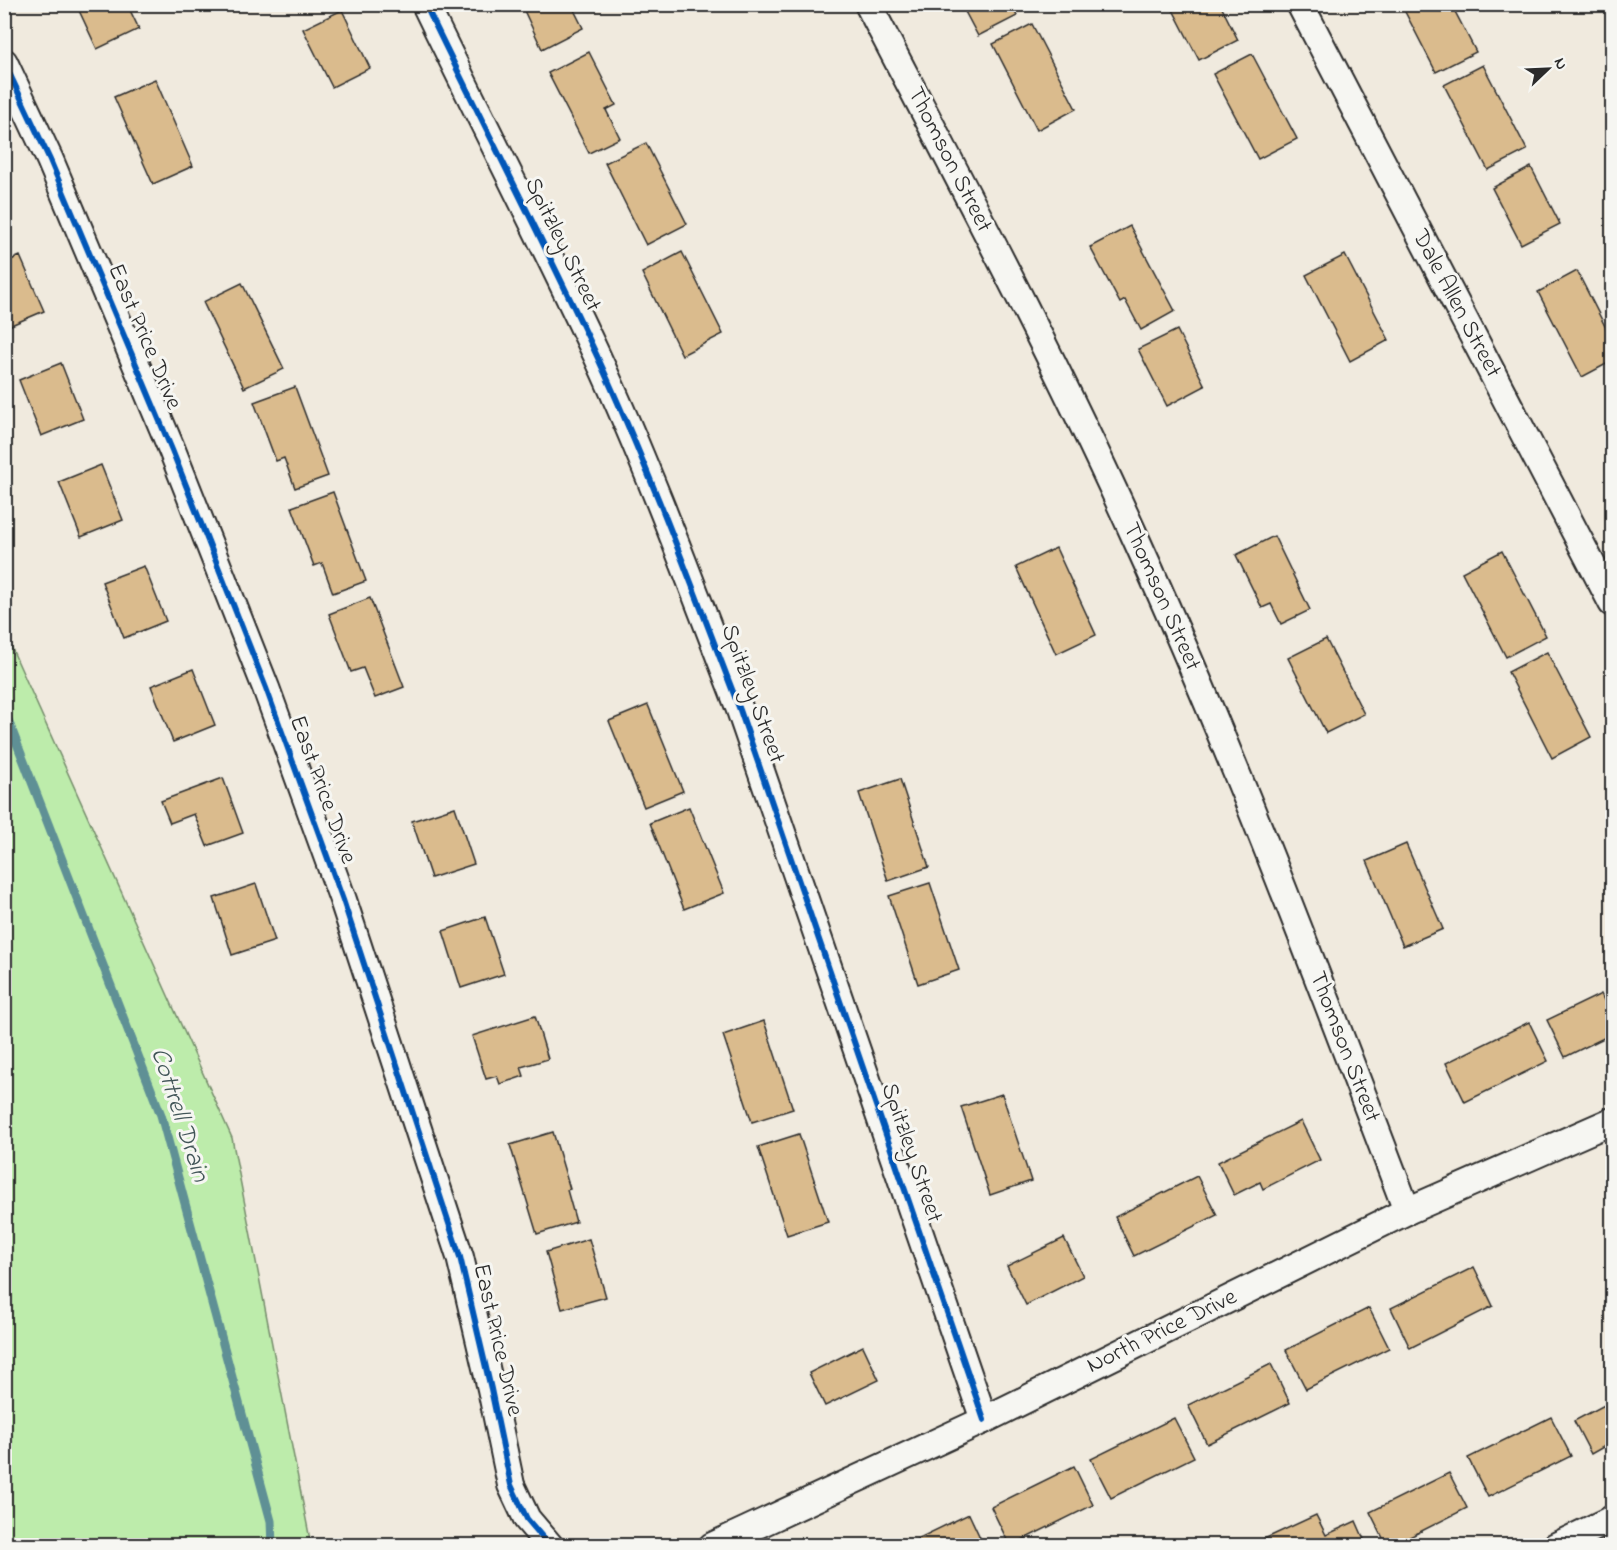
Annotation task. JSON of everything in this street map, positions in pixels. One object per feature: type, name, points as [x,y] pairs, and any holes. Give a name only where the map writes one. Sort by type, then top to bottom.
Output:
[{"type":"street","name":"Spitzley Street","points":[[425,4],[597,357],[642,459],[692,585],[740,710],[984,1420]]},
{"type":"street","name":"Thomson Street","points":[[868,4],[1042,339],[1136,539],[1290,903],[1407,1211]]},
{"type":"street","name":"Dale Allen Street","points":[[1300,4],[1612,603]]},
{"type":"street","name":"East Price Drive","points":[[4,62],[50,160],[172,450],[266,688],[344,900],[460,1257],[511,1485],[527,1519],[550,1545]]},
{"type":"street","name":"North Price Drive","points":[[711,1545],[984,1420],[1407,1211],[1612,1121]]},
{"type":"street","points":[[1556,1545],[1612,1519]]},
{"type":"green space","points":[[4,631],[232,1138],[311,1545],[5,1545]]},
{"type":"building","points":[[76,4],[127,4],[139,29],[97,49]]},
{"type":"building","points":[[521,4],[571,4],[583,28],[542,49]]},
{"type":"building","points":[[961,4],[1011,4],[1017,16],[978,36]]},
{"type":"building","points":[[1170,4],[1220,4],[1238,40],[1199,60]]},
{"type":"building","points":[[1401,4],[1451,4],[1476,52],[1436,72]]},
{"type":"building","points":[[342,10],[370,68],[332,87],[303,29]]},
{"type":"building","points":[[1032,24],[1076,109],[1037,130],[993,44]]},
{"type":"building","points":[[589,52],[616,105],[606,110],[620,138],[589,153],[548,73]]},
{"type":"building","points":[[1252,54],[1297,139],[1258,159],[1213,74]]},
{"type":"building","points":[[1483,65],[1527,150],[1488,170],[1444,85]]},
{"type":"building","points":[[155,79],[193,166],[153,184],[114,97]]},
{"type":"building","points":[[646,143],[687,224],[646,245],[605,163]]},
{"type":"building","points":[[1531,167],[1560,224],[1521,244],[1492,188]]},
{"type":"building","points":[[1130,226],[1175,311],[1141,330],[1125,300],[1120,303],[1090,247]]},
{"type":"building","points":[[682,252],[723,334],[682,355],[642,273]]},
{"type":"building","points":[[1345,255],[1389,340],[1350,361],[1306,275]]},
{"type":"building","points":[[20,256],[44,311],[4,328],[4,263]]},
{"type":"building","points":[[1577,271],[1612,340],[1612,361],[1582,377],[1538,292]]},
{"type":"building","points":[[242,283],[284,369],[244,388],[203,302]]},
{"type":"building","points":[[1177,330],[1205,386],[1167,406],[1138,349]]},
{"type":"building","points":[[61,363],[83,419],[41,436],[19,380]]},
{"type":"building","points":[[295,387],[328,476],[295,488],[284,458],[276,461],[254,402]]},
{"type":"building","points":[[101,465],[123,520],[81,537],[59,482]]},
{"type":"building","points":[[333,492],[366,581],[333,593],[322,563],[314,566],[292,507]]},
{"type":"building","points":[[1274,536],[1310,610],[1281,624],[1271,604],[1262,608],[1236,555]]},
{"type":"building","points":[[1056,548],[1096,635],[1056,654],[1016,567]]},
{"type":"building","points":[[1502,551],[1546,636],[1506,657],[1462,572]]},
{"type":"building","points":[[144,566],[166,621],[124,638],[102,582]]},
{"type":"building","points":[[370,598],[404,687],[375,698],[363,668],[351,672],[329,614]]},
{"type":"building","points":[[1326,639],[1364,714],[1326,733],[1288,658]]},
{"type":"building","points":[[1547,652],[1591,737],[1552,758],[1508,672]]},
{"type":"building","points":[[193,669],[215,725],[173,742],[151,686]]},
{"type":"building","points":[[648,705],[683,791],[644,807],[609,721]]},
{"type":"building","points":[[223,778],[243,833],[207,846],[194,814],[170,823],[161,801]]},
{"type":"building","points":[[900,779],[929,867],[888,881],[859,793]]},
{"type":"building","points":[[455,807],[474,864],[431,878],[412,821]]},
{"type":"building","points":[[689,807],[724,893],[684,909],[650,823]]},
{"type":"building","points":[[1406,844],[1443,929],[1403,946],[1367,861]]},
{"type":"building","points":[[930,883],[959,970],[918,984],[889,896]]},
{"type":"building","points":[[256,884],[275,941],[232,955],[214,898]]},
{"type":"building","points":[[485,917],[504,974],[461,988],[443,931]]},
{"type":"building","points":[[1601,994],[1612,1017],[1612,1034],[1565,1057],[1547,1020]]},
{"type":"building","points":[[535,1016],[548,1059],[521,1067],[524,1076],[500,1084],[497,1076],[486,1079],[472,1036]]},
{"type":"building","points":[[764,1021],[793,1109],[752,1122],[723,1035]]},
{"type":"building","points":[[1529,1022],[1548,1061],[1465,1102],[1446,1063]]},
{"type":"building","points":[[1002,1094],[1031,1181],[990,1195],[961,1107]]},
{"type":"building","points":[[1301,1121],[1320,1160],[1263,1189],[1260,1182],[1234,1195],[1218,1162]]},
{"type":"building","points":[[553,1132],[570,1189],[567,1190],[576,1222],[537,1234],[510,1145]]},
{"type":"building","points":[[799,1134],[828,1222],[787,1235],[758,1147]]},
{"type":"building","points":[[1197,1176],[1217,1215],[1134,1256],[1115,1217]]},
{"type":"building","points":[[1064,1238],[1083,1276],[1026,1305],[1007,1266]]},
{"type":"building","points":[[589,1239],[606,1297],[562,1309],[546,1252]]},
{"type":"building","points":[[1474,1267],[1493,1306],[1410,1348],[1391,1308]]},
{"type":"building","points":[[1369,1308],[1389,1348],[1306,1389],[1286,1350]]},
{"type":"building","points":[[863,1346],[879,1380],[825,1406],[809,1373]]},
{"type":"building","points":[[1271,1364],[1290,1403],[1207,1444],[1188,1405]]},
{"type":"building","points":[[1612,1401],[1612,1442],[1591,1454],[1574,1421]]},
{"type":"building","points":[[1551,1417],[1571,1456],[1488,1497],[1468,1458]]},
{"type":"building","points":[[1174,1418],[1194,1457],[1111,1498],[1091,1459]]},
{"type":"building","points":[[1074,1466],[1093,1505],[1010,1546],[991,1507]]},
{"type":"building","points":[[1449,1473],[1467,1508],[1392,1546],[1387,1546],[1370,1512]]},
{"type":"building","points":[[969,1514],[984,1546],[918,1546],[915,1540]]},
{"type":"building","points":[[1316,1515],[1326,1535],[1356,1521],[1367,1546],[1262,1546],[1260,1541]]},
{"type":"waterway","name":"Cottrell Drain","points":[[4,710],[161,1115],[271,1521],[272,1546]]},
{"type":"cycle path","points":[[425,4],[597,356],[671,532],[740,710],[984,1420]]},
{"type":"cycle path","points":[[4,62],[50,160],[172,450],[266,688],[343,900],[460,1257],[511,1485],[527,1519],[550,1546]]}]
